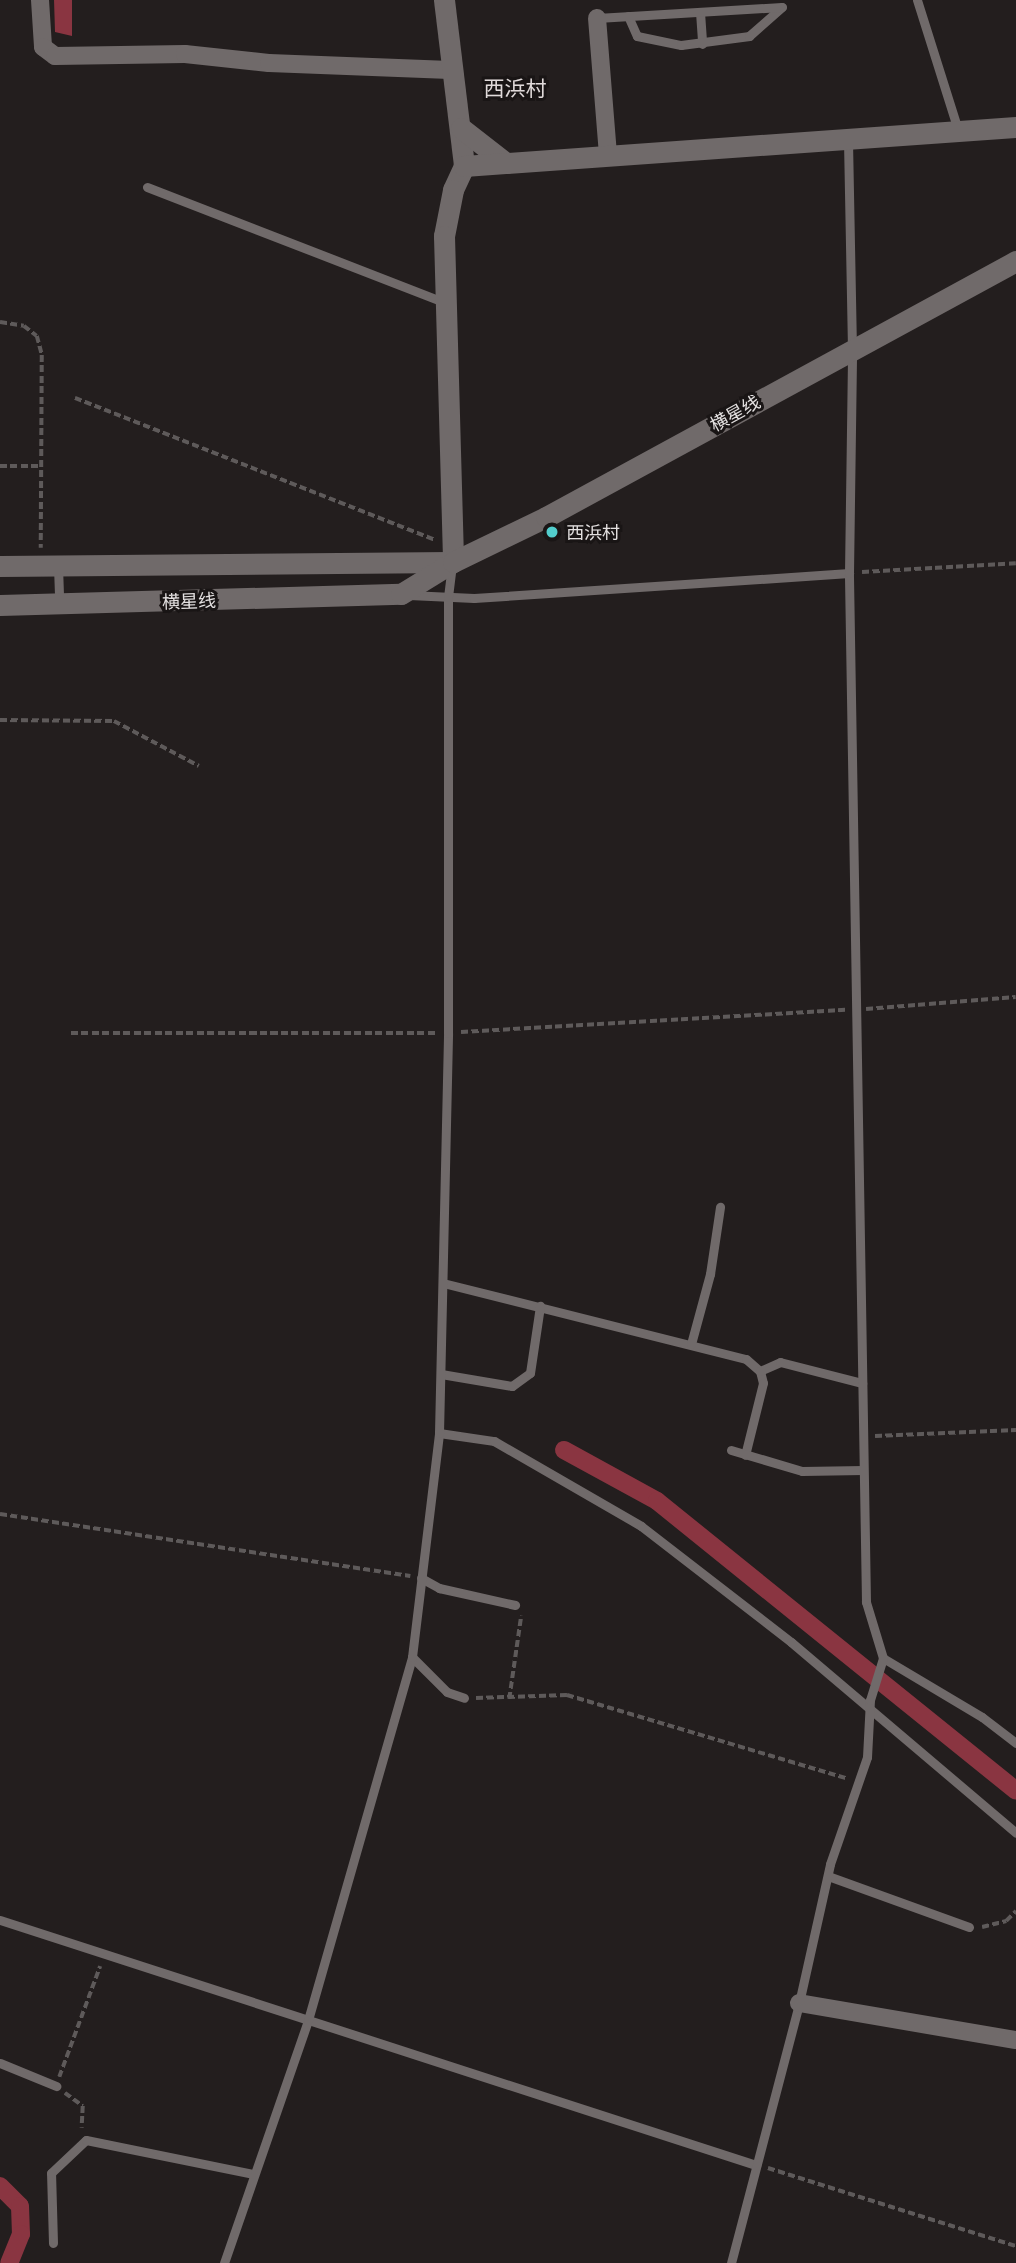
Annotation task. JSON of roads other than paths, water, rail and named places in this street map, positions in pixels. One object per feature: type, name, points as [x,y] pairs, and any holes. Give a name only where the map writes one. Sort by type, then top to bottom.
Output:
[{"type":"street","points":[[40,0],[43,47],[55,56],[185,54],[269,63],[450,70]]},
{"type":"street","points":[[444,0],[450,70],[461,128],[464,166],[453,190],[444,236],[448,304],[452,554]]},
{"type":"street","points":[[597,18],[608,156]]},
{"type":"street","points":[[464,166],[1016,127]]},
{"type":"street","points":[[461,128],[506,163]]},
{"type":"street","name":"横星线","points":[[0,605],[401,594],[452,554],[546,517],[1016,261]]},
{"type":"street","name":"横星线","points":[[0,566],[452,554]]},
{"type":"street","points":[[799,2003],[1016,2040]]},
{"type":"lane","points":[[917,0],[958,130]]},
{"type":"lane","points":[[597,18],[628,16],[782,7],[749,36],[681,46],[637,36],[628,16]]},
{"type":"lane","points":[[700,12],[702,44]]},
{"type":"lane","points":[[731,2263],[799,2003],[828,1876],[856,1782],[867,1757],[869,1704],[883,1658],[866,1602],[859,1009],[849,573],[852,349],[848,139]]},
{"type":"lane","points":[[147,187],[448,304]]},
{"type":"lane","points":[[224,2263],[308,2020],[412,1657],[439,1433],[448,1033],[448,597],[452,554]]},
{"type":"lane","points":[[49,566],[59,605]]},
{"type":"lane","points":[[401,594],[448,597],[849,573]]},
{"type":"lane","points":[[691,1344],[710,1274],[720,1207]]},
{"type":"lane","points":[[443,1283],[746,1359],[760,1371],[763,1383],[745,1455]]},
{"type":"lane","points":[[441,1374],[512,1385],[521,1380],[530,1373],[540,1306]]},
{"type":"lane","points":[[760,1371],[780,1362],[862,1383]]},
{"type":"lane","points":[[439,1433],[494,1441],[641,1526],[728,1591],[869,1704],[1016,1833]]},
{"type":"lane","points":[[731,1450],[802,1471],[863,1470]]},
{"type":"lane","points":[[421,1578],[439,1588],[515,1605]]},
{"type":"lane","points":[[412,1657],[447,1692],[464,1698]]},
{"type":"lane","points":[[883,1658],[982,1717],[1016,1743]]},
{"type":"lane","points":[[828,1876],[969,1927]]},
{"type":"lane","points":[[0,1920],[756,2165]]},
{"type":"lane","points":[[0,2063],[56,2086]]},
{"type":"lane","points":[[53,2243],[51,2173],[86,2140],[253,2174]]},
{"type":"waterway","points":[[564,1450],[657,1501],[1016,1791]]},
{"type":"waterway","points":[[0,2186],[20,2206],[21,2234],[9,2263]]},
{"type":"place","name":"西浜村","points":[[552,532]]},
{"type":"district","name":"西浜村","points":[[515,88]]}]
